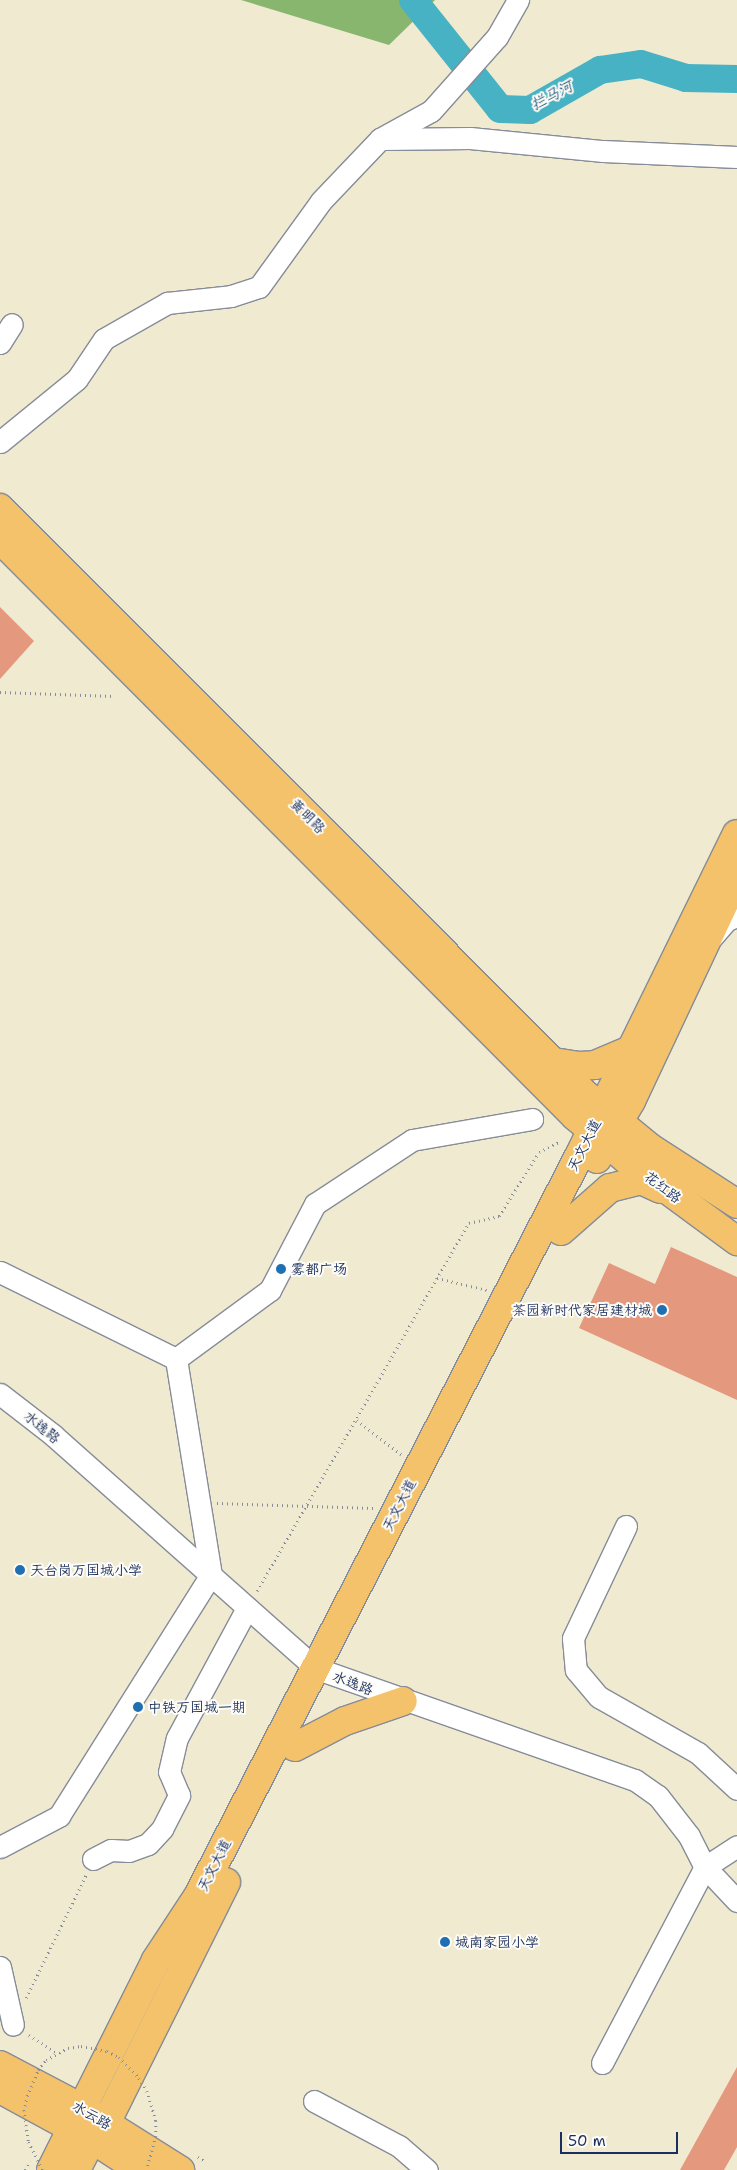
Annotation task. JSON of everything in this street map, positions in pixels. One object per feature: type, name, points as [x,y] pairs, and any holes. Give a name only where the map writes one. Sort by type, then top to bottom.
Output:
[{"type":"main road","name":"黄明路","points":[[0,508],[554,1062],[605,1125]]},
{"type":"main road","name":"黄明路","points":[[0,539],[575,1116],[605,1125]]},
{"type":"main road","points":[[0,552],[26,565]]},
{"type":"main road","name":"天文大道","points":[[76,2170],[89,2125],[156,1960],[198,1896],[323,1671],[561,1231],[605,1125],[628,1051],[737,834]]},
{"type":"main road","name":"天文大道","points":[[51,2170],[89,2125],[295,1747],[323,1671],[605,1125],[631,1101],[737,876]]},
{"type":"main road","points":[[554,1062],[595,1065],[628,1051]]},
{"type":"main road","name":"花红路","points":[[605,1125],[670,1193],[737,1241]]},
{"type":"main road","name":"花红路","points":[[605,1125],[737,1204]]},
{"type":"main road","points":[[561,1231],[616,1186],[641,1180],[670,1193]]},
{"type":"main road","points":[[295,1747],[345,1720],[403,1701]]},
{"type":"main road","name":"水云路","points":[[0,2064],[89,2125],[140,2170]]},
{"type":"main road","name":"水云路","points":[[0,2089],[89,2125],[180,2170]]},
{"type":"street","points":[[0,442],[77,379],[104,340],[167,303],[230,296],[259,287],[321,200],[380,139],[431,111],[497,38],[518,0]]},
{"type":"street","points":[[380,139],[470,138],[603,151],[737,157]]},
{"type":"street","points":[[0,343],[12,324]]},
{"type":"street","points":[[705,945],[727,920],[737,916]]},
{"type":"street","points":[[176,1359],[270,1290],[315,1204],[412,1140],[532,1119]]},
{"type":"street","points":[[0,1272],[176,1359]]},
{"type":"street","points":[[0,1847],[59,1816],[211,1575],[176,1359]]},
{"type":"street","name":"水逸路","points":[[0,1394],[53,1435],[247,1608],[323,1671],[403,1701],[635,1780],[658,1796],[689,1836],[705,1868],[737,1901]]},
{"type":"street","points":[[626,1526],[573,1638],[576,1670],[599,1697],[698,1754],[737,1789]]},
{"type":"street","points":[[93,1859],[111,1850],[129,1851],[148,1844],[162,1829],[179,1795],[169,1772],[177,1738],[247,1608]]},
{"type":"street","points":[[602,2063],[705,1868],[737,1846]]},
{"type":"street","points":[[0,1968],[13,2025]]},
{"type":"street","points":[[314,2101],[398,2146],[427,2170]]},
{"type":"path","points":[[0,692],[114,696]]},
{"type":"path","points":[[247,1608],[309,1505],[469,1223],[499,1216],[539,1152],[559,1142]]},
{"type":"path","points":[[437,1278],[490,1290]]},
{"type":"path","points":[[357,1420],[406,1458]]},
{"type":"path","points":[[198,1502],[381,1508]]},
{"type":"path","points":[[57,2053],[13,2025],[93,1859]]},
{"type":"path","points":[[42,2170],[28,2141],[24,2111],[26,2096],[38,2070],[57,2053],[81,2046],[107,2051],[124,2062],[139,2078],[150,2098],[156,2121],[154,2150],[147,2170]]},
{"type":"green space","points":[[241,0],[435,0],[389,45]]},
{"type":"building","points":[[0,607],[34,641],[0,679]]},
{"type":"building","name":"茶园新时代家居建材城","points":[[671,1247],[737,1277],[737,1400],[579,1328],[609,1263],[655,1284]]},
{"type":"building","points":[[737,2067],[737,2147],[724,2170],[680,2170]]},
{"type":"waterway","name":"拦马河","points":[[413,0],[500,109],[530,110],[600,70],[641,64],[686,78],[737,79]]},
{"type":"place","name":"雾都广场","points":[[281,1269]]},
{"type":"place","name":"茶园新时代家居建材城","points":[[662,1310]]},
{"type":"place","name":"天台岗万国城小学","points":[[20,1570]]},
{"type":"place","name":"中铁万国城一期","points":[[138,1707]]},
{"type":"place","name":"城南家园小学","points":[[445,1942]]}]
